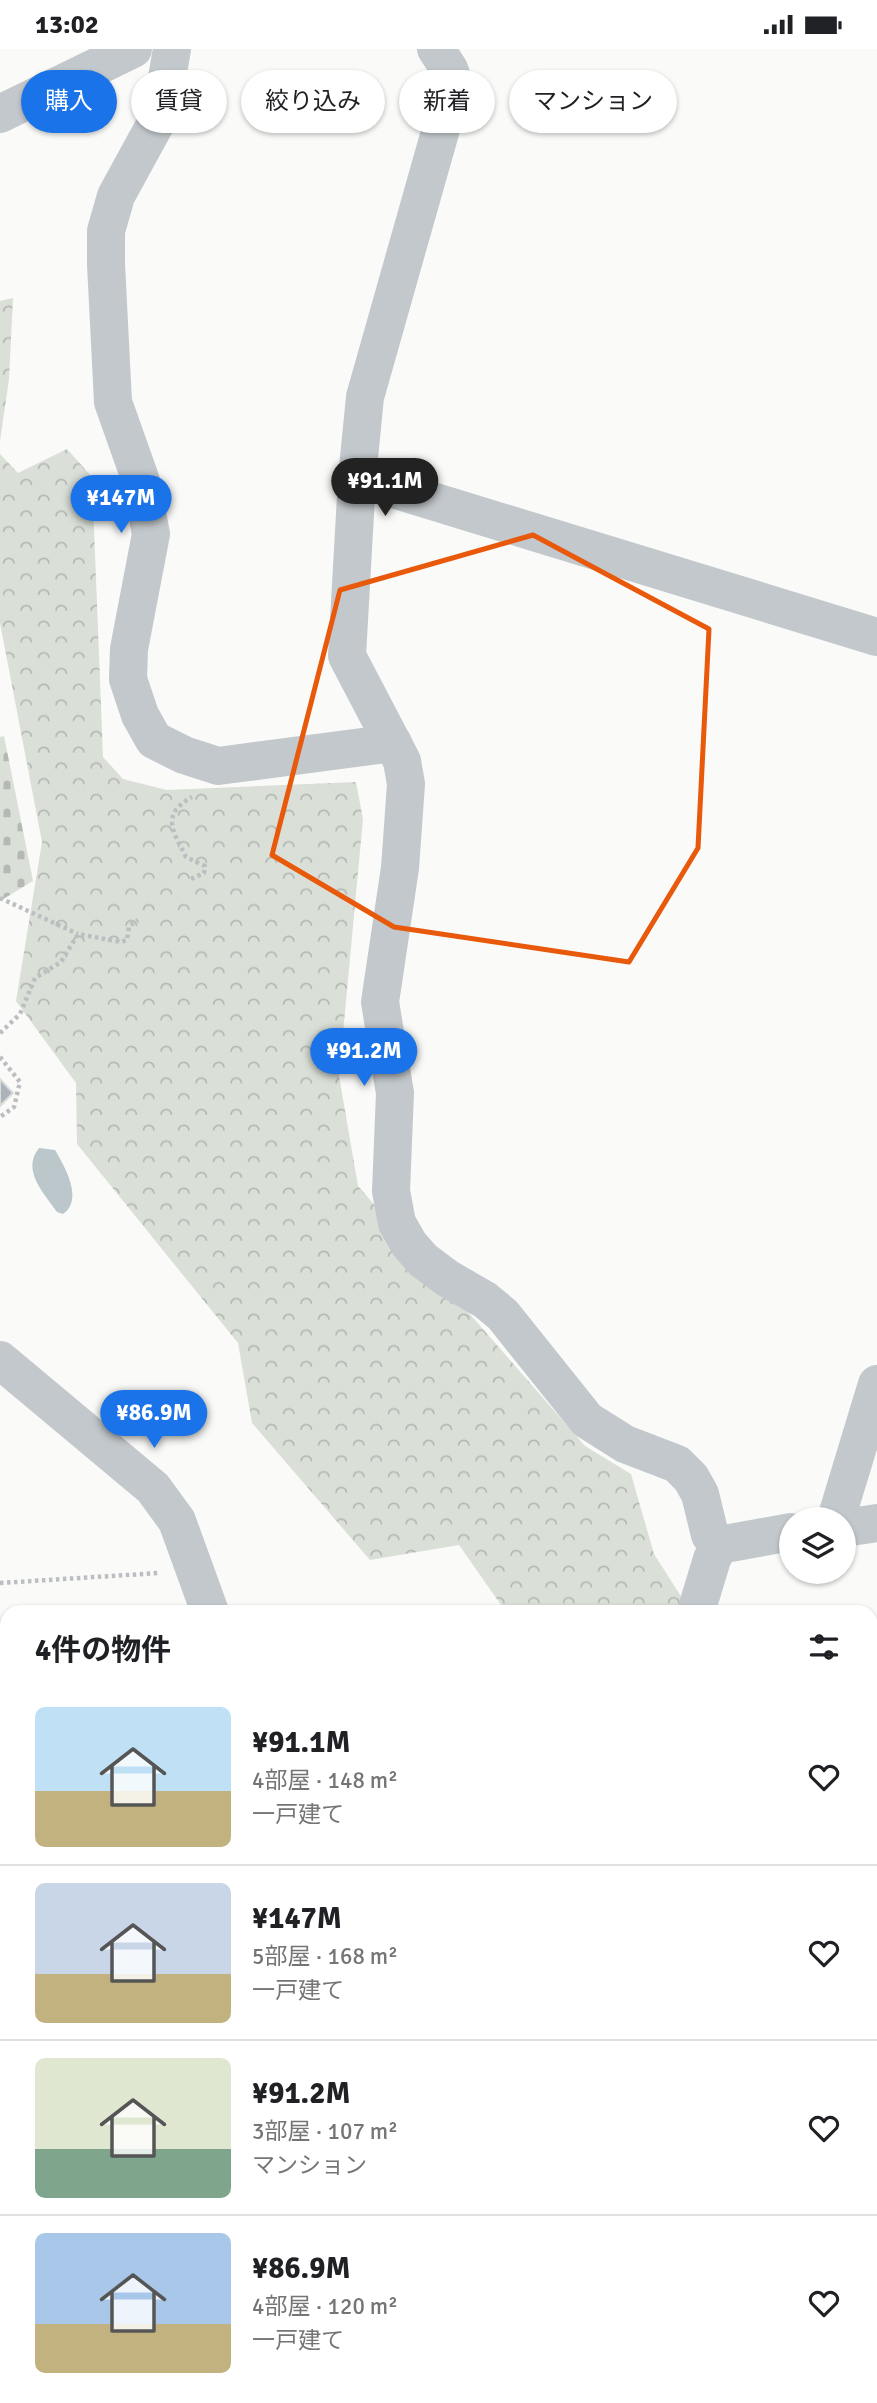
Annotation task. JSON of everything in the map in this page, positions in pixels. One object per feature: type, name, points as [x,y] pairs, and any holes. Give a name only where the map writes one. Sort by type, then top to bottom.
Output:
[{"type":"street","points":[[0,114],[133,49]]},
{"type":"street","points":[[172,49],[157,121],[116,196],[106,231],[113,402],[141,481],[151,534],[129,649],[128,679],[140,715],[153,740],[184,755],[218,766],[393,743]]},
{"type":"street","points":[[436,49],[449,69],[454,83],[365,397],[357,478],[347,656],[402,761],[406,784],[400,868],[380,1002],[395,1093],[391,1191],[397,1223],[423,1260],[447,1278],[485,1300],[502,1315],[587,1420],[625,1444],[677,1464],[691,1478],[700,1494],[710,1535],[719,1545]]},
{"type":"street","points":[[357,478],[877,637]]},
{"type":"street","points":[[0,1360],[153,1488],[177,1521],[208,1605]]},
{"type":"street","points":[[840,1507],[877,1384]]},
{"type":"street","points":[[856,1526],[877,1523]]},
{"type":"street","points":[[719,1545],[779,1534]]},
{"type":"street","points":[[698,1605],[719,1545]]},
{"type":"path","points":[[191,880],[204,873],[205,866],[186,857],[172,826],[172,816],[178,805],[196,795]]},
{"type":"path","points":[[0,898],[78,934],[121,942],[127,940],[129,926],[138,920]]},
{"type":"path","points":[[0,1033],[20,1014],[35,978],[61,963],[78,934]]},
{"type":"path","points":[[0,1057],[20,1081],[14,1107],[0,1117]]},
{"type":"path","points":[[0,1583],[195,1570]]},
{"type":"highlighted area","points":[[533,535],[709,629],[698,848],[629,962],[394,927],[272,855],[340,590]]},
{"type":"green space","points":[[13,298],[9,379],[0,441],[0,301]]},
{"type":"green space","points":[[67,449],[92,477],[103,757],[123,779],[167,790],[356,782],[363,819],[339,1076],[358,1186],[585,1446],[631,1474],[654,1554],[687,1605],[501,1605],[459,1545],[370,1560],[252,1423],[238,1343],[77,1144],[76,1083],[16,1001],[42,842],[0,623],[0,454],[18,473]]},
{"type":"green space","points":[[4,736],[33,881],[0,901],[0,737]]},
{"type":"shaded area","points":[[39,1148],[55,1150],[71,1183],[72,1200],[63,1214],[57,1212],[46,1197],[33,1173],[34,1156]]},
{"type":"building","points":[[0,1079],[13,1093],[0,1106]]}]
